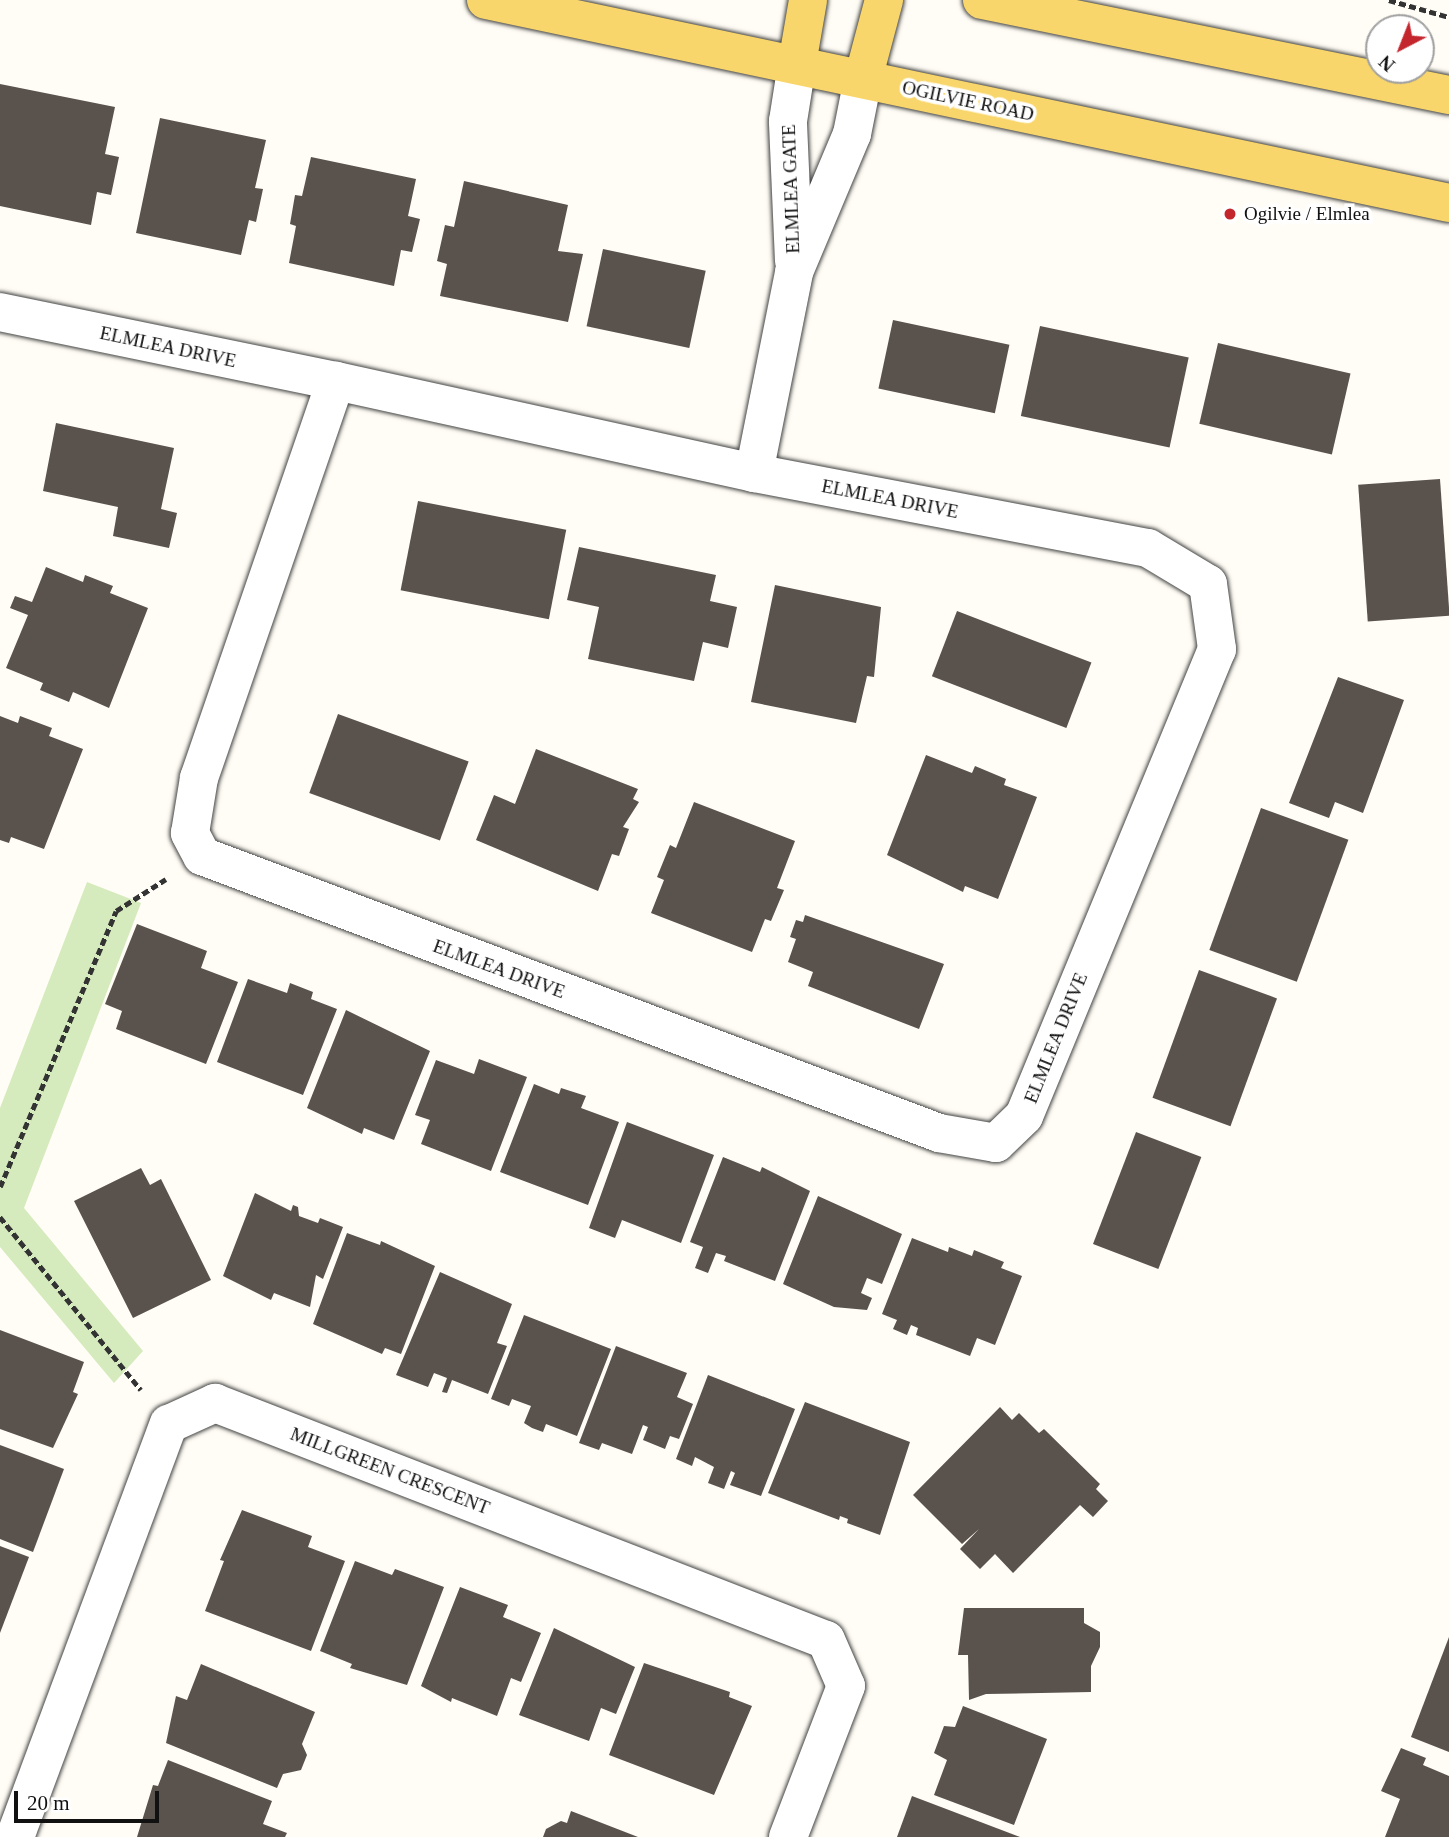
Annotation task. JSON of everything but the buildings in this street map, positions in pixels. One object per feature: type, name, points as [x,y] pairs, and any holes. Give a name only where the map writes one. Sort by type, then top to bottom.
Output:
[{"type":"main road","name":"OGILVIE ROAD","points":[[486,0],[1449,203]]},
{"type":"main road","points":[[797,64],[808,0]]},
{"type":"main road","points":[[863,79],[884,0]]},
{"type":"main road","points":[[982,0],[1449,95]]},
{"type":"street","name":"ELMLEA GATE","points":[[794,272],[788,121],[797,64]]},
{"type":"street","name":"ELMLEA GATE","points":[[754,473],[794,272],[852,134],[863,79]]},
{"type":"street","name":"ELMLEA DRIVE","points":[[0,312],[336,381],[754,473],[1148,548],[1208,584],[1217,649],[1024,1116],[996,1143],[939,1133],[202,856]]},
{"type":"street","points":[[202,856],[190,833],[199,778],[336,381]]},
{"type":"street","name":"MILLGREEN CRESCENT","points":[[169,1424],[215,1403],[826,1640],[846,1686],[788,1837]]},
{"type":"street","points":[[15,1837],[169,1424]]},
{"type":"path","points":[[1389,0],[1449,17]]},
{"type":"path","points":[[0,1187],[116,911],[202,856]]},
{"type":"path","points":[[0,1217],[169,1424]]},
{"type":"green space","points":[[87,882],[141,903],[24,1208],[143,1351],[114,1383],[0,1247],[0,1108]]},
{"type":"place","name":"Ogilvie / Elmlea","points":[[1230,214]]}]
